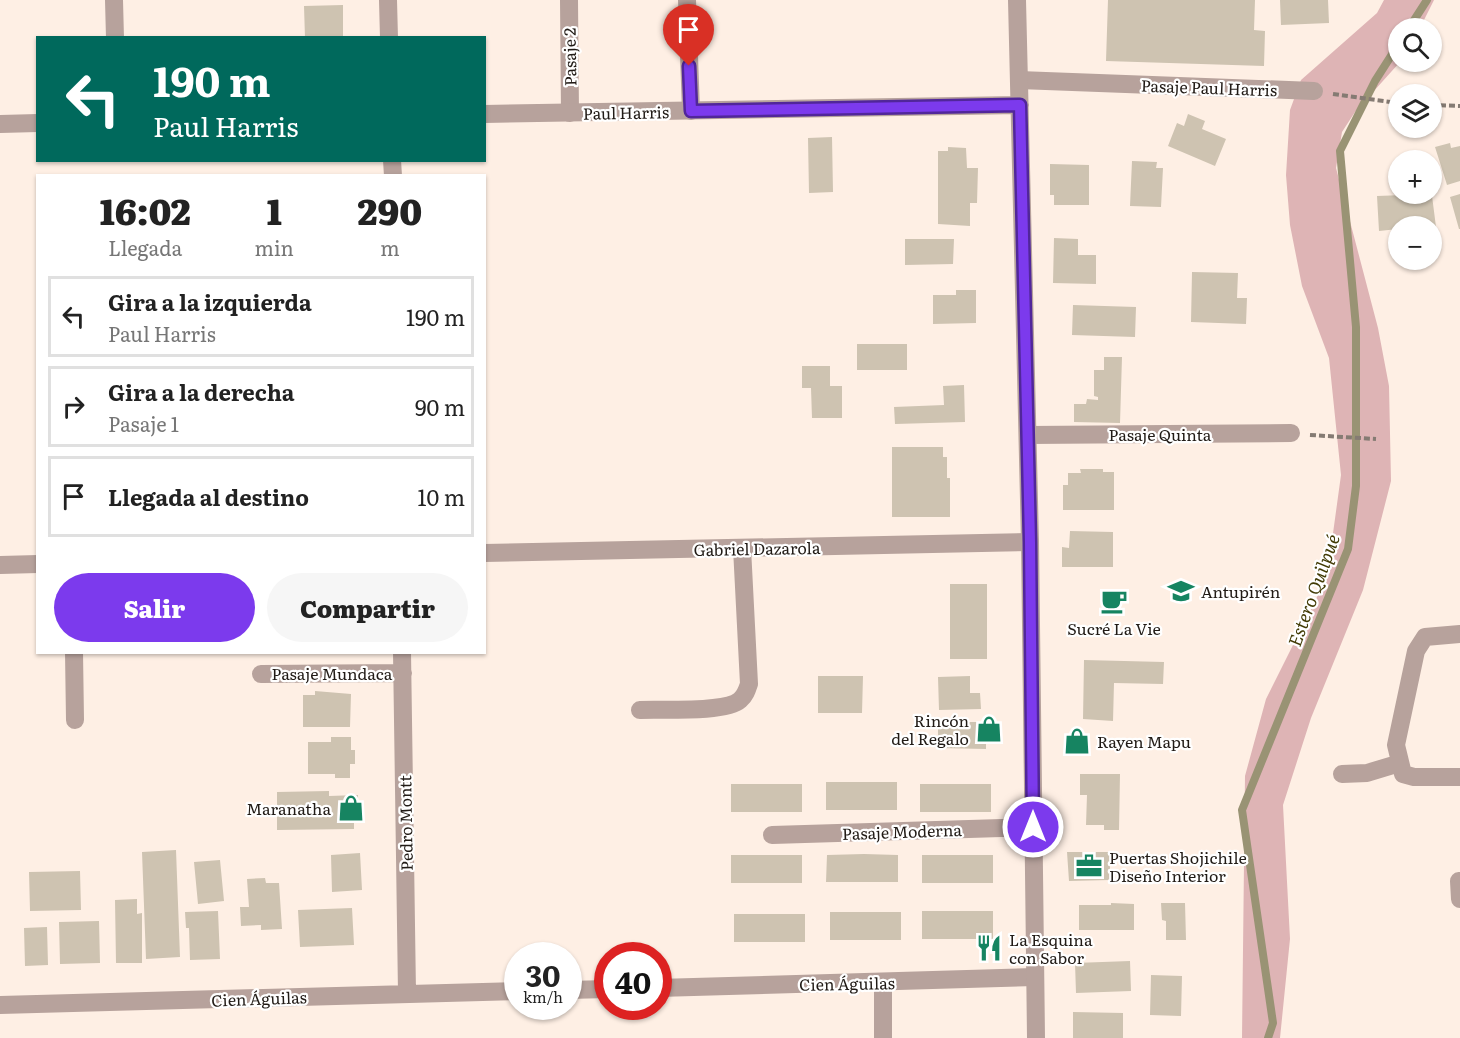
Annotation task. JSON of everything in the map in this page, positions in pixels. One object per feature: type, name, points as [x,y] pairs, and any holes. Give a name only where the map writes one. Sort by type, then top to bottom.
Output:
[{"type":"street","points":[[114,0],[115,36]]},
{"type":"street","points":[[388,0],[389,36]]},
{"type":"street","name":"Pasaje 2","points":[[569,0],[570,113]]},
{"type":"street","points":[[687,0],[691,111]]},
{"type":"street","points":[[1017,0],[1030,542],[1036,1038]]},
{"type":"street","name":"Pasaje Paul Harris","points":[[1019,80],[1314,91]]},
{"type":"street","name":"Paul Harris","points":[[486,114],[1020,105]]},
{"type":"street","points":[[0,123],[36,123]]},
{"type":"street","name":"Pasaje Quinta","points":[[1028,435],[1291,433]]},
{"type":"street","name":"Gabriel Dazarola","points":[[486,553],[1030,542]]},
{"type":"street","points":[[640,710],[724,707],[740,701],[746,693],[749,684],[742,548]]},
{"type":"street","points":[[0,565],[36,564]]},
{"type":"street","points":[[1460,634],[1425,637],[1416,651],[1396,745],[1403,774],[1414,777],[1460,777]]},
{"type":"street","points":[[74,654],[75,720]]},
{"type":"street","name":"Pedro Montt","points":[[402,654],[407,993]]},
{"type":"street","name":"Pasaje Mundaca","points":[[261,674],[403,673]]},
{"type":"street","points":[[1342,774],[1367,773],[1400,763]]},
{"type":"street","name":"Pasaje Moderna","points":[[772,835],[1033,827]]},
{"type":"street","name":"Cien Águilas","points":[[672,988],[1035,977]]},
{"type":"street","points":[[883,982],[883,1038]]},
{"type":"street","name":"Cien Águilas","points":[[0,1005],[504,991]]},
{"type":"path","points":[[1314,91],[1388,102]]},
{"type":"path","points":[[1442,105],[1460,106]]},
{"type":"path","points":[[1334,436],[1376,439]]},
{"type":"shaded area","points":[[1384,0],[1434,0],[1425,18],[1388,18],[1388,72],[1391,72],[1355,112],[1342,132],[1336,168],[1378,328],[1389,386],[1391,481],[1363,590],[1311,718],[1283,805],[1290,939],[1280,1038],[1242,1038],[1245,776],[1266,699],[1327,577],[1341,475],[1329,358],[1302,286],[1290,225],[1286,175],[1290,110],[1301,80],[1377,13]]},
{"type":"building","points":[[1108,0],[1255,0],[1254,30],[1265,31],[1264,66],[1106,61]]},
{"type":"building","points":[[1280,0],[1328,0],[1329,23],[1281,25]]},
{"type":"building","points":[[343,5],[343,36],[305,36],[304,6]]},
{"type":"building","points":[[1188,114],[1205,121],[1202,129],[1226,139],[1215,166],[1168,146],[1177,123],[1184,126]]},
{"type":"building","points":[[832,137],[833,192],[809,193],[808,138]]},
{"type":"building","points":[[1450,143],[1451,148],[1460,146],[1460,181],[1447,185],[1442,169],[1442,150],[1436,150],[1435,147]]},
{"type":"building","points":[[948,147],[966,148],[967,168],[978,168],[977,203],[970,203],[970,226],[938,224],[938,151],[948,151]]},
{"type":"building","points":[[1132,161],[1157,162],[1156,168],[1163,168],[1161,207],[1130,206]]},
{"type":"building","points":[[1050,164],[1089,165],[1089,205],[1054,205],[1054,195],[1050,195]]},
{"type":"building","points":[[1460,194],[1460,229],[1459,229],[1450,197]]},
{"type":"building","points":[[1377,196],[1388,196],[1388,204],[1433,204],[1435,216],[1388,216],[1388,230],[1379,231]]},
{"type":"building","points":[[1054,238],[1078,239],[1078,255],[1096,255],[1096,284],[1053,283]]},
{"type":"building","points":[[905,239],[954,239],[953,264],[905,265]]},
{"type":"building","points":[[1192,272],[1238,273],[1237,298],[1247,298],[1246,324],[1191,322]]},
{"type":"building","points":[[956,290],[976,290],[976,323],[933,324],[933,295],[956,295]]},
{"type":"building","points":[[1073,305],[1136,307],[1135,337],[1072,335]]},
{"type":"building","points":[[857,344],[907,344],[907,370],[857,370]]},
{"type":"building","points":[[1104,357],[1122,357],[1120,423],[1074,422],[1074,404],[1086,404],[1087,399],[1098,400],[1098,397],[1094,396],[1094,370],[1104,370]]},
{"type":"building","points":[[802,366],[830,366],[830,386],[842,386],[842,418],[812,418],[811,388],[802,388]]},
{"type":"building","points":[[964,385],[965,422],[895,424],[894,407],[944,405],[943,386]]},
{"type":"building","points":[[892,447],[943,447],[943,457],[947,457],[947,478],[950,478],[950,517],[892,517]]},
{"type":"building","points":[[1080,469],[1103,469],[1103,472],[1114,472],[1114,510],[1063,510],[1063,485],[1068,485],[1068,473],[1081,473]]},
{"type":"building","points":[[1070,531],[1113,532],[1113,567],[1062,567],[1062,547],[1069,548]]},
{"type":"building","points":[[950,584],[987,584],[987,659],[950,659]]},
{"type":"building","points":[[1084,660],[1164,662],[1163,684],[1114,683],[1113,721],[1083,719]]},
{"type":"building","points":[[818,676],[863,676],[862,713],[818,713]]},
{"type":"building","points":[[970,676],[970,693],[980,693],[981,709],[939,710],[938,677]]},
{"type":"building","points":[[315,691],[351,694],[350,727],[303,727],[303,695],[315,695]]},
{"type":"building","points":[[938,722],[986,722],[986,749],[938,748]]},
{"type":"building","points":[[331,737],[351,737],[351,750],[355,750],[355,764],[350,764],[350,778],[335,778],[335,774],[308,774],[308,742],[331,742]]},
{"type":"building","points":[[1080,774],[1120,774],[1119,830],[1104,830],[1104,825],[1086,825],[1087,795],[1080,795]]},
{"type":"building","points":[[826,782],[897,782],[897,810],[826,810]]},
{"type":"building","points":[[731,784],[802,784],[802,812],[731,812]]},
{"type":"building","points":[[920,784],[991,784],[991,812],[920,812]]},
{"type":"building","points":[[329,791],[329,796],[358,795],[358,813],[354,813],[354,829],[277,830],[277,792]]},
{"type":"building","points":[[176,850],[180,957],[146,959],[142,852]]},
{"type":"building","name":"Puertas Shojichile Diseño Interior","points":[[1067,852],[1110,852],[1110,880],[1069,881]]},
{"type":"building","points":[[360,853],[362,890],[332,892],[331,855]]},
{"type":"building","points":[[731,855],[802,855],[802,883],[731,883]]},
{"type":"building","points":[[827,855],[898,855],[898,882],[826,882]]},
{"type":"building","points":[[922,855],[993,855],[993,883],[922,883]]},
{"type":"building","points":[[220,860],[224,901],[198,904],[194,862]]},
{"type":"building","points":[[80,871],[81,910],[30,911],[29,872]]},
{"type":"building","points":[[265,878],[266,883],[279,883],[282,929],[261,930],[261,925],[241,926],[240,907],[249,907],[247,879]]},
{"type":"building","points":[[137,899],[137,914],[142,913],[142,963],[116,963],[115,900]]},
{"type":"building","points":[[1111,903],[1134,904],[1134,930],[1079,930],[1079,905],[1111,905]]},
{"type":"building","points":[[1161,903],[1185,903],[1186,940],[1166,940],[1166,921],[1162,920]]},
{"type":"building","points":[[352,908],[354,945],[300,947],[298,910]]},
{"type":"building","points":[[218,911],[220,959],[190,960],[189,928],[186,928],[185,912]]},
{"type":"building","points":[[922,911],[993,911],[993,939],[922,939]]},
{"type":"building","points":[[830,912],[901,912],[901,940],[830,940]]},
{"type":"building","points":[[734,914],[805,914],[805,942],[734,942]]},
{"type":"building","points":[[99,921],[100,963],[60,964],[59,922]]},
{"type":"building","points":[[47,927],[48,965],[25,966],[24,928]]},
{"type":"building","points":[[1130,961],[1131,991],[1076,993],[1075,963]]},
{"type":"building","points":[[1151,975],[1182,976],[1181,1016],[1150,1015]]},
{"type":"building","points":[[1073,1012],[1123,1013],[1123,1038],[1073,1038]]},
{"type":"waterway","name":"Estero Quilpué","points":[[1415,18],[1427,0]]},
{"type":"waterway","name":"Estero Quilpué","points":[[1268,1038],[1273,1023],[1242,810],[1348,549],[1356,486],[1356,327],[1340,151],[1375,81],[1388,61]]},
{"type":"place","name":"Antupirén","points":[[1181,591]]},
{"type":"place","name":"Sucré La Vie","points":[[1114,601]]},
{"type":"place","name":"Rincón del Regalo","points":[[989,729]]},
{"type":"place","name":"Rayen Mapu","points":[[1077,741]]},
{"type":"place","name":"Maranatha","points":[[351,808]]},
{"type":"place","name":"Puertas Shojichile Diseño Interior","points":[[1089,866]]},
{"type":"place","name":"La Esquina con Sabor","points":[[989,948]]},
{"type":"route","points":[[689,66],[691,111],[1020,105],[1030,542],[1033,827]]}]
